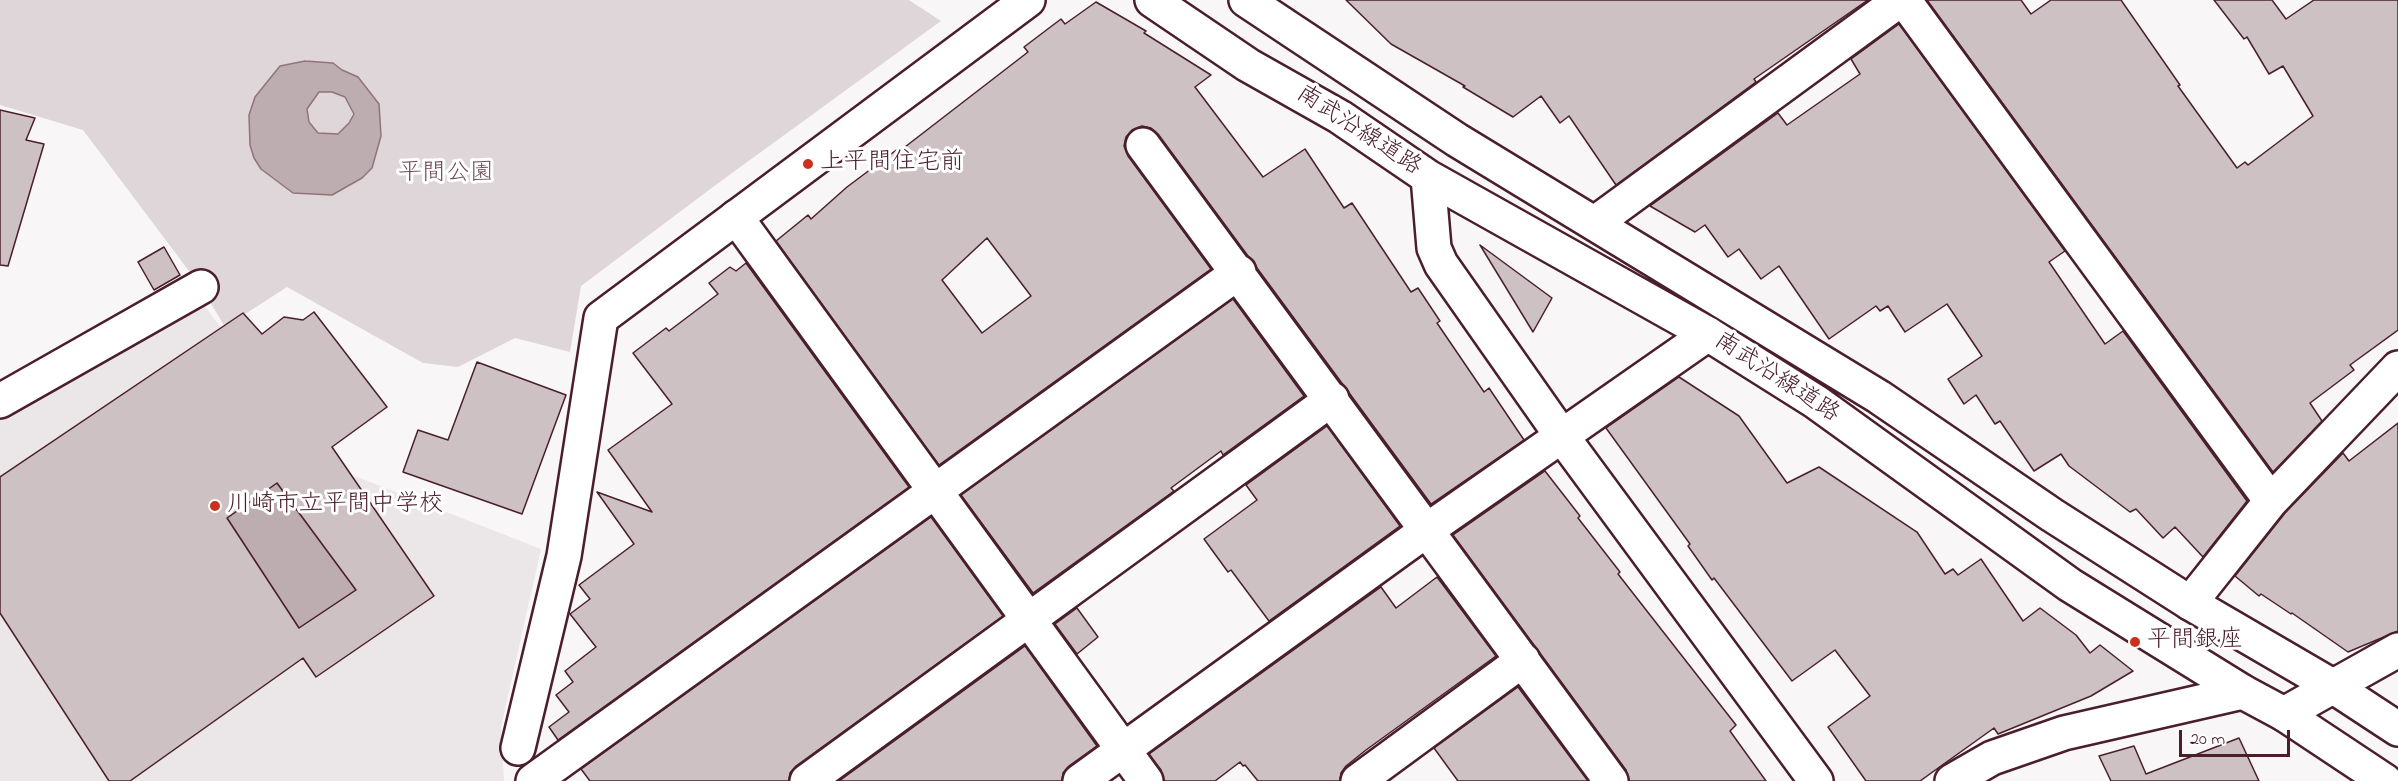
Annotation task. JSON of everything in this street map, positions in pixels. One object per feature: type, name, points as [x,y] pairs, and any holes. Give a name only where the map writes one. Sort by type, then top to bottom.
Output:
[{"type":"street","points":[[1028,0],[601,318],[564,556],[518,748],[534,780],[1239,272]]},
{"type":"street","name":"南武沿線道路","points":[[1152,0],[1248,65],[1340,117],[1428,177],[1708,334],[1816,402],[2070,585],[2242,692],[2284,714],[2385,781]]},
{"type":"street","name":"南武沿線道路","points":[[1246,0],[1457,140],[1879,397],[2052,515],[2190,603],[2334,687],[2398,729]]},
{"type":"street","points":[[1595,223],[1902,0],[2271,501]]},
{"type":"street","points":[[1143,145],[1239,272],[1611,781]]},
{"type":"street","points":[[1428,177],[1434,248],[1441,264],[1561,435],[1816,781]]},
{"type":"street","points":[[736,217],[1146,781]]},
{"type":"street","points":[[0,401],[201,287]]},
{"type":"street","points":[[1080,781],[1427,530],[1708,334]]},
{"type":"street","points":[[2190,603],[2271,501],[2398,368]]},
{"type":"street","points":[[807,781],[1332,399]]},
{"type":"street","points":[[2284,714],[2398,650]]},
{"type":"street","points":[[1358,781],[1523,660]]},
{"type":"street","points":[[1952,781],[1992,758],[2064,733],[2242,692]]},
{"type":"shaded area","points":[[305,61],[333,63],[358,77],[379,104],[381,136],[372,168],[362,178],[332,195],[293,193],[261,169],[254,158],[250,145],[249,115],[255,97],[280,66]],"holes":[[[319,92],[332,92],[345,97],[354,114],[338,134],[318,133],[309,122],[307,109]]]},
{"type":"shaded area","name":"川崎市立平間中学校","points":[[204,305],[321,463],[541,549],[501,727],[504,781],[0,781],[0,418]]},
{"type":"shaded area","points":[[277,483],[356,590],[299,628],[227,518]]},
{"type":"green space","name":"平間公園","points":[[0,0],[909,0],[941,21],[581,286],[570,352],[515,338],[458,367],[423,363],[287,287],[225,327],[201,287],[83,130],[0,105]]},
{"type":"building","points":[[1346,0],[1868,0],[1754,79],[1756,82],[1616,185],[1569,116],[1560,123],[1541,96],[1513,117],[1463,87],[1465,86],[1391,44]]},
{"type":"building","points":[[1927,0],[2021,0],[2031,14],[2051,0],[2121,0],[2180,85],[2178,86],[2237,168],[2245,162],[2248,165],[2313,116],[2283,66],[2269,74],[2247,37],[2244,39],[2214,0],[2272,0],[2286,19],[2314,0],[2398,0],[2398,330],[2350,365],[2354,370],[2310,403],[2322,421],[2273,472]]},
{"type":"building","points":[[1096,2],[1146,31],[1144,33],[1211,75],[1195,87],[1263,177],[1305,149],[1344,208],[1352,203],[1411,292],[1418,288],[1440,321],[1437,323],[1484,392],[1489,388],[1524,440],[1431,504],[1254,261],[1158,134],[1151,128],[1142,126],[1132,130],[1126,137],[1124,146],[1128,156],[1211,269],[939,465],[776,241],[808,215],[811,219],[847,187],[899,148],[901,150],[1028,52],[1024,47],[1061,19],[1065,24]],"holes":[[[987,238],[1031,296],[982,333],[942,280]]]},
{"type":"building","points":[[1899,24],[2065,251],[2049,262],[2105,344],[2123,331],[2247,501],[2203,557],[2175,527],[2163,538],[2136,509],[2130,512],[2069,466],[2061,454],[2034,471],[2000,421],[1995,424],[1976,395],[1964,404],[1948,379],[1982,356],[1947,304],[1905,332],[1888,306],[1880,311],[1876,306],[1829,339],[1779,266],[1761,279],[1739,249],[1728,257],[1705,225],[1695,232],[1650,206],[1778,113],[1787,125],[1860,74],[1851,59]]},
{"type":"building","points":[[0,110],[35,118],[26,140],[44,144],[8,266],[0,265]]},
{"type":"building","points":[[1480,245],[1552,298],[1533,332]]},
{"type":"building","points":[[164,247],[180,275],[154,290],[138,262]]},
{"type":"building","points":[[746,263],[909,487],[558,740],[549,727],[569,712],[556,695],[573,682],[565,671],[596,647],[570,614],[590,599],[579,585],[634,544],[597,492],[652,512],[608,450],[672,404],[633,353],[666,328],[669,331],[718,294],[709,283],[730,267],[736,271]]},
{"type":"building","points":[[1233,299],[1304,396],[1223,455],[1221,451],[1171,488],[1174,491],[1033,593],[961,495]]},
{"type":"building","points":[[314,312],[387,407],[332,447],[434,596],[316,677],[303,658],[130,781],[109,781],[0,613],[0,477],[243,313],[262,334],[284,317],[303,320]],"holes":[[[277,483],[356,590],[299,628],[227,518]]]},
{"type":"building","points":[[477,362],[566,395],[522,514],[403,472],[418,430],[448,440]]},
{"type":"building","points":[[1679,377],[1739,416],[1787,483],[1819,467],[1917,532],[1945,574],[1953,569],[1958,575],[1981,559],[2023,621],[2040,608],[2076,635],[2090,653],[2100,645],[2133,671],[2091,696],[1998,734],[1994,728],[1920,781],[1866,781],[1828,727],[1870,696],[1835,650],[1792,681],[1714,578],[1712,580],[1688,546],[1690,544],[1606,428]]},
{"type":"building","points":[[2398,423],[2398,631],[2348,652],[2292,613],[2261,594],[2259,596],[2235,576],[2285,513],[2343,453],[2349,461]]},
{"type":"building","points":[[1327,426],[1400,526],[1269,621],[1231,570],[1228,572],[1204,539],[1257,500],[1246,485]]},
{"type":"building","points":[[1545,471],[1620,572],[1618,574],[1736,725],[1730,731],[1766,781],[1629,781],[1626,770],[1453,535]]},
{"type":"building","points":[[931,517],[1003,616],[796,766],[790,773],[789,781],[590,781],[581,769]]},
{"type":"building","points":[[1437,577],[1496,656],[1346,766],[1341,773],[1340,781],[1258,781],[1240,762],[1215,781],[1164,781],[1161,770],[1149,754],[1381,587],[1396,608]]},
{"type":"building","points":[[1077,608],[1098,637],[1077,654],[1055,624]]},
{"type":"building","points":[[1025,646],[1097,746],[1069,766],[1063,773],[1062,781],[839,781]]},
{"type":"building","points":[[1518,687],[1588,781],[1458,781],[1434,748]]},
{"type":"building","points":[[2239,738],[2259,781],[2111,781],[2099,756],[2134,746],[2146,774]]},
{"type":"place","name":"上平間住宅前","points":[[808,164]]},
{"type":"place","name":"川崎市立平間中学校","points":[[215,506]]},
{"type":"place","name":"平間銀座","points":[[2135,642]]}]
